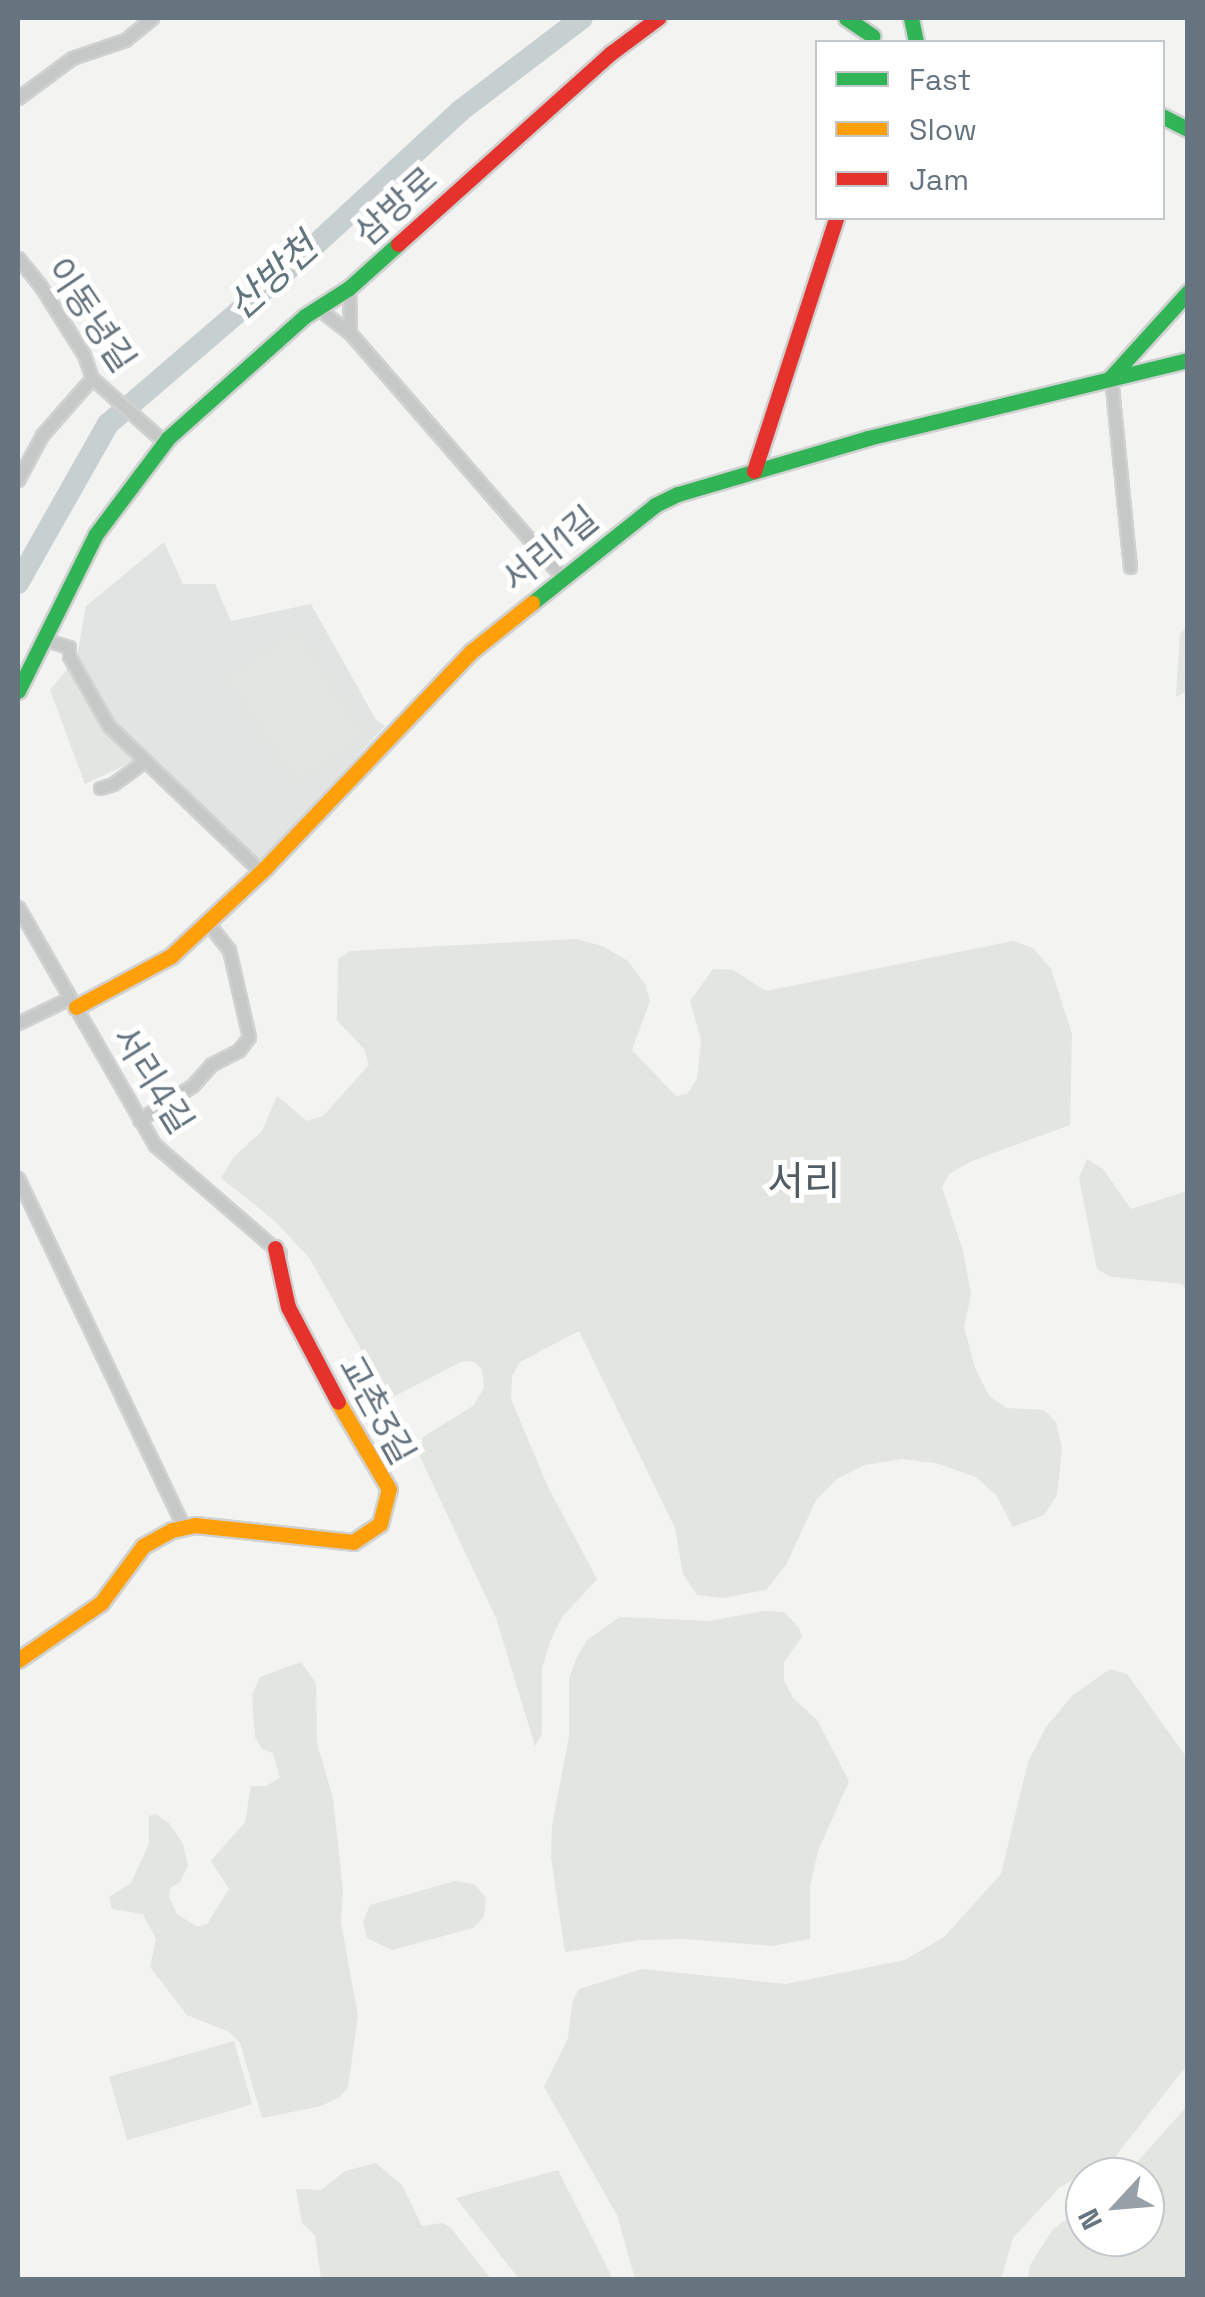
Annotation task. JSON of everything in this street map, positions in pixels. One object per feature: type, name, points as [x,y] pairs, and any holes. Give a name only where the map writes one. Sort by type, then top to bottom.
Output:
[{"type":"street","points":[[18,98],[72,58],[125,40],[152,18]]},
{"type":"street","name":"삼방로","points":[[18,691],[96,534],[164,442],[305,316],[349,288],[581,80],[658,18]]},
{"type":"street","points":[[846,18],[874,39],[879,18]]},
{"type":"street","points":[[1165,117],[1188,128]]},
{"type":"street","points":[[754,470],[835,220]]},
{"type":"street","name":"이동녕길","points":[[18,258],[40,285],[84,355],[92,378],[164,442]]},
{"type":"street","points":[[349,288],[350,333]]},
{"type":"street","points":[[1130,567],[1111,378],[1188,292]]},
{"type":"street","points":[[319,309],[350,333],[562,577]]},
{"type":"street","name":"서리1길","points":[[18,1022],[158,966],[261,872],[472,651],[655,505],[754,470],[1188,360]]},
{"type":"street","points":[[18,480],[42,435],[92,378]]},
{"type":"street","points":[[43,638],[68,647],[69,656],[109,726],[261,872]]},
{"type":"street","points":[[110,790],[143,762]]},
{"type":"street","name":"서리4길","points":[[18,907],[155,1145],[277,1250]]},
{"type":"street","points":[[139,1120],[192,1086],[212,1064],[239,1050],[250,1036],[229,950],[207,922]]},
{"type":"street","points":[[18,1178],[184,1526],[154,1537],[102,1603],[18,1660]]},
{"type":"street","name":"교촌3길","points":[[184,1526],[353,1542],[373,1533],[386,1510],[388,1489],[301,1338],[288,1307],[277,1250]]},
{"type":"shaded area","points":[[164,542],[183,584],[215,584],[231,621],[311,604],[376,720],[385,726],[260,862],[131,746],[76,661],[86,606]]},
{"type":"shaded area","points":[[1187,627],[1187,691],[1176,697],[1180,634]]},
{"type":"shaded area","points":[[296,633],[361,733],[337,755],[296,782],[228,678]]},
{"type":"shaded area","points":[[68,668],[105,730],[134,761],[85,784],[50,690]]},
{"type":"shaded area","points":[[576,939],[602,946],[628,961],[645,984],[650,1001],[632,1050],[676,1096],[687,1094],[697,1079],[701,1040],[690,1001],[713,969],[733,970],[766,991],[1013,941],[1033,948],[1051,969],[1072,1034],[1070,1125],[972,1161],[949,1174],[942,1187],[963,1251],[971,1294],[964,1327],[975,1368],[989,1396],[1007,1408],[1044,1410],[1056,1422],[1062,1448],[1057,1495],[1044,1515],[1013,1527],[996,1495],[976,1477],[936,1463],[902,1459],[865,1465],[837,1479],[816,1500],[786,1565],[766,1590],[723,1598],[697,1595],[683,1574],[675,1528],[579,1331],[520,1362],[512,1376],[511,1399],[548,1487],[597,1579],[562,1617],[550,1642],[542,1668],[542,1734],[535,1746],[496,1618],[420,1457],[423,1437],[473,1406],[484,1388],[482,1370],[475,1362],[463,1361],[389,1399],[310,1259],[275,1221],[221,1178],[234,1157],[262,1131],[277,1096],[307,1121],[323,1116],[369,1065],[364,1049],[337,1020],[338,959],[350,951]]},
{"type":"shaded area","points":[[1087,1159],[1103,1169],[1131,1209],[1187,1191],[1187,1290],[1182,1284],[1111,1277],[1097,1269],[1079,1178]]},
{"type":"shaded area","points":[[764,1611],[784,1612],[799,1628],[802,1637],[784,1662],[784,1680],[793,1698],[817,1720],[849,1781],[818,1851],[810,1886],[810,1939],[772,1946],[640,1940],[565,1952],[551,1857],[552,1826],[569,1736],[569,1679],[587,1640],[620,1617],[709,1621]]},
{"type":"shaded area","points":[[301,1662],[316,1683],[317,1743],[333,1798],[343,1890],[341,1923],[358,2016],[348,2087],[340,2097],[321,2106],[262,2118],[240,2043],[229,2032],[187,2015],[150,1967],[156,1939],[143,1914],[112,1909],[109,1897],[131,1883],[149,1844],[149,1816],[155,1814],[169,1823],[183,1844],[188,1866],[180,1882],[170,1888],[169,1897],[177,1914],[197,1927],[207,1924],[229,1889],[211,1861],[245,1822],[251,1786],[266,1786],[280,1778],[273,1753],[262,1749],[255,1737],[252,1695],[260,1677]]},
{"type":"shaded area","points":[[1110,1669],[1127,1674],[1187,1758],[1187,2065],[1115,2157],[1065,2157],[1065,2184],[1013,2238],[1001,2279],[635,2279],[617,2215],[544,2087],[568,2038],[573,2000],[579,1989],[642,1969],[786,1984],[905,1960],[944,1937],[1001,1874],[1028,1762],[1046,1727],[1073,1695]]},
{"type":"shaded area","points":[[455,1881],[474,1884],[486,1898],[484,1917],[473,1928],[392,1950],[367,1938],[363,1922],[370,1905]]},
{"type":"shaded area","points":[[234,2041],[252,2104],[127,2140],[109,2077]]},
{"type":"shaded area","points":[[1187,2106],[1187,2279],[1028,2279],[1030,2265],[1053,2229],[1065,2220],[1065,2257],[1165,2257],[1165,2157],[1142,2157]]},
{"type":"shaded area","points":[[376,2163],[402,2185],[422,2226],[442,2223],[450,2227],[491,2279],[321,2279],[315,2235],[302,2223],[296,2189],[321,2190],[345,2171]]},
{"type":"shaded area","points":[[558,2170],[613,2279],[519,2279],[456,2198]]},
{"type":"waterway","name":"산방천","points":[[18,583],[108,424],[302,257],[460,111],[582,18]]},
{"type":"traffic: fast","points":[[846,18],[873,36]]},
{"type":"traffic: fast","points":[[911,18],[916,40]]},
{"type":"traffic: fast","points":[[1165,118],[1188,129]]},
{"type":"traffic: fast","points":[[18,691],[96,534],[168,438],[305,316],[349,288],[398,244]]},
{"type":"traffic: fast","points":[[1111,377],[1188,292]]},
{"type":"traffic: fast","points":[[532,603],[655,505],[678,494],[868,438],[1188,360]]},
{"type":"traffic: slow","points":[[76,1007],[171,956],[266,867],[472,651],[532,603]]},
{"type":"traffic: slow","points":[[18,1660],[101,1603],[143,1546],[172,1530],[195,1525],[353,1542],[380,1524],[389,1489],[338,1402]]},
{"type":"traffic: jam","points":[[398,244],[611,53],[658,18]]},
{"type":"traffic: jam","points":[[754,471],[835,220]]},
{"type":"traffic: jam","points":[[275,1248],[288,1307],[338,1402]]},
{"type":"district","name":"서리","points":[[804,1182]]}]
